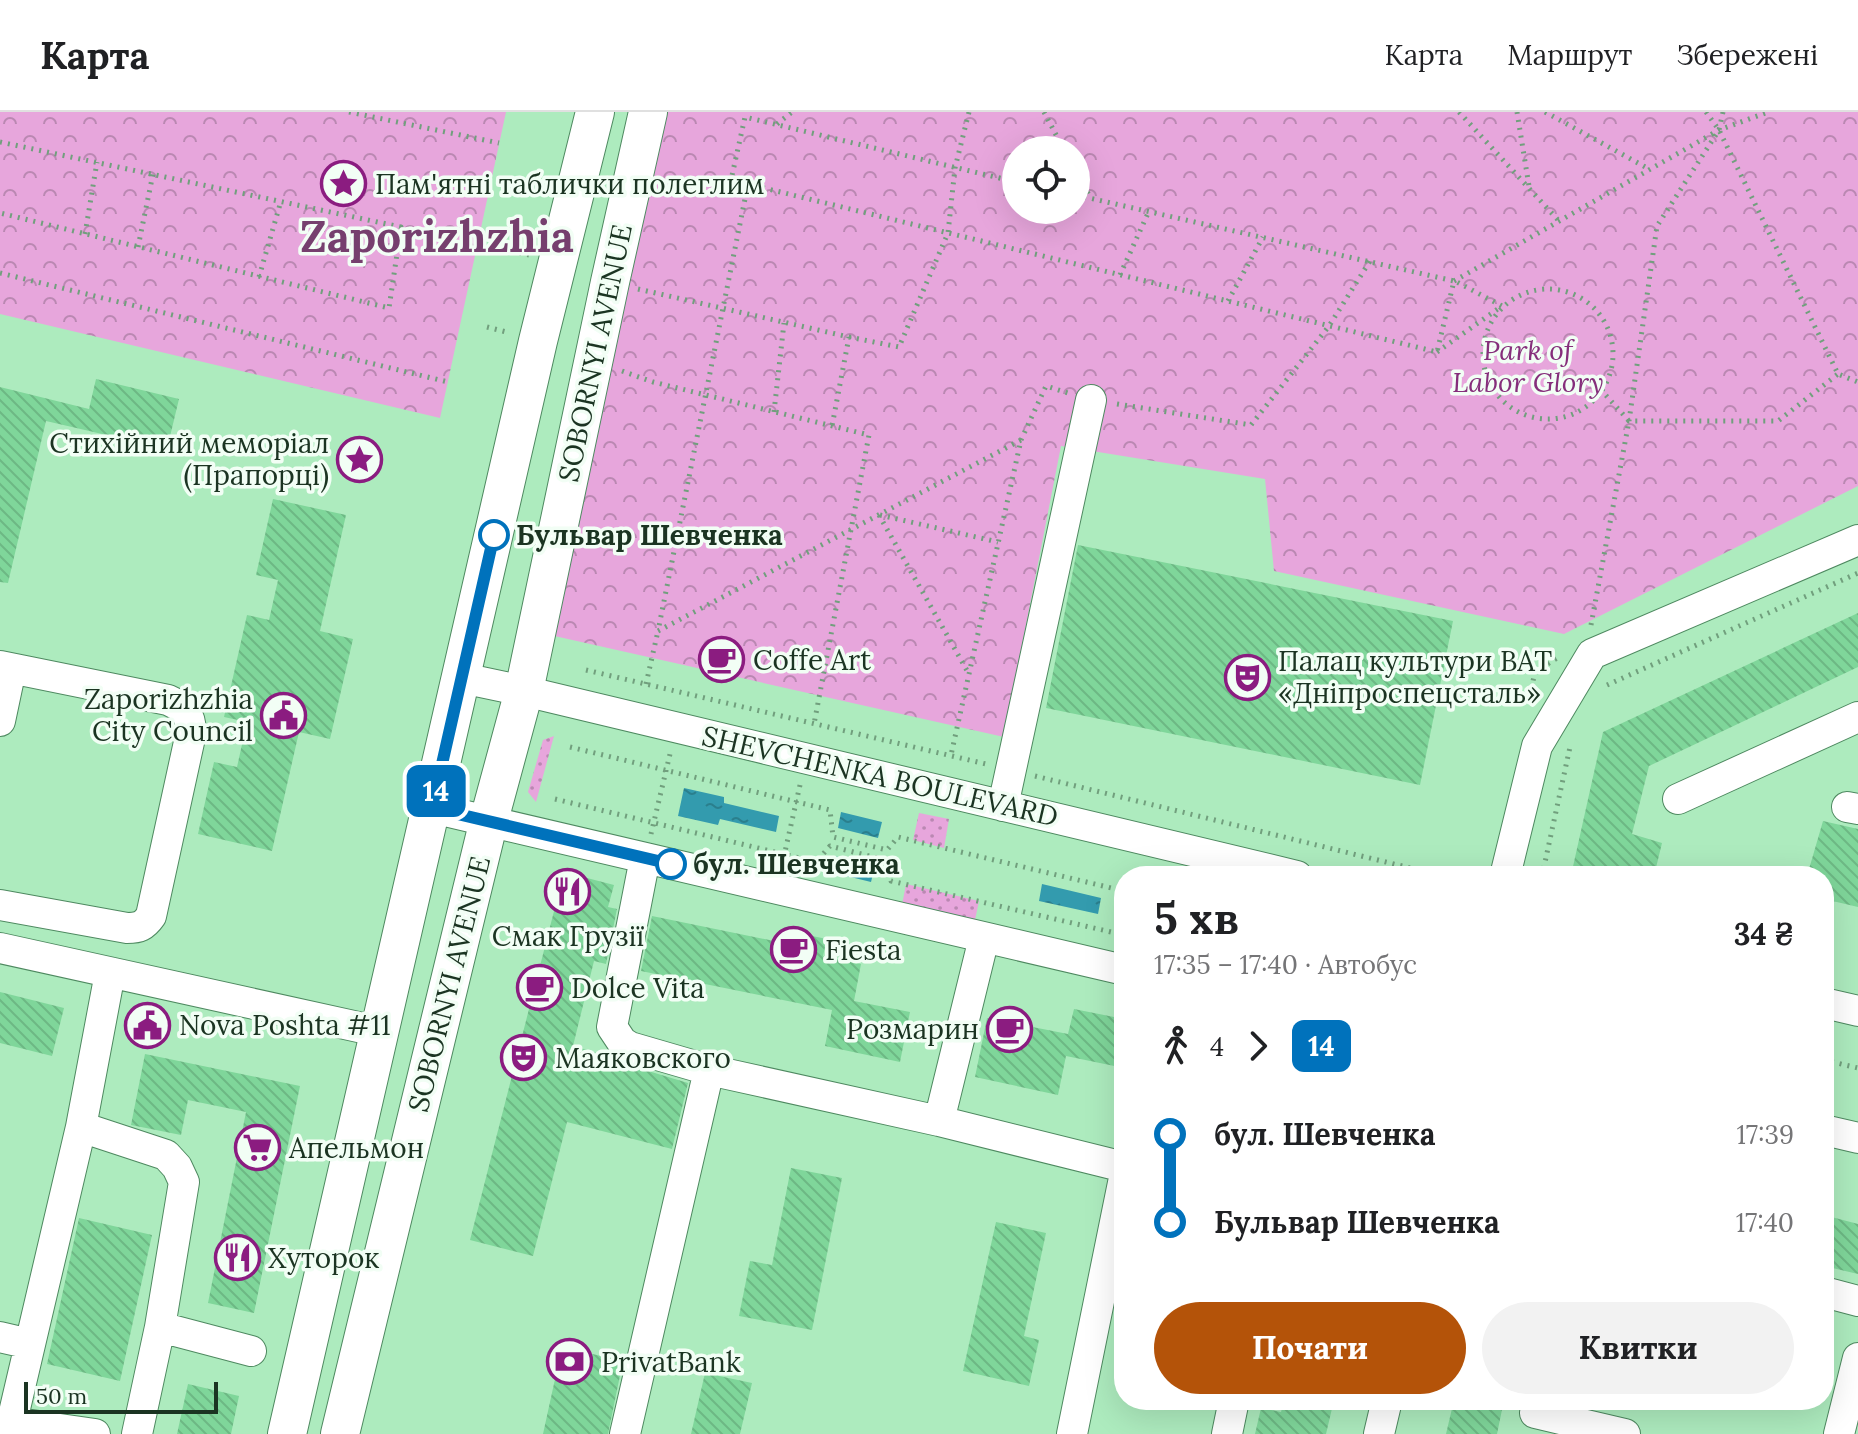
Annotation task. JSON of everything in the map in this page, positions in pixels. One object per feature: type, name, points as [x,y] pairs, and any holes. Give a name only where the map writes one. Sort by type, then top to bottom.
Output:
[{"type":"main road","name":"SOBORNYI AVENUE","points":[[287,1434],[538,341],[595,112]]},
{"type":"main road","name":"SOBORNYI AVENUE","points":[[340,1434],[489,820],[524,691],[648,112]]},
{"type":"street","points":[[1003,806],[1091,400]]},
{"type":"street","points":[[1507,866],[1537,746],[1592,654],[1858,540]]},
{"type":"street","points":[[0,721],[5,668],[168,700],[180,705],[191,721],[191,733],[151,916],[145,925],[127,928],[0,905]]},
{"type":"street","name":"SHEVCHENKA BOULEVARD","points":[[462,678],[1255,866]]},
{"type":"street","points":[[1678,799],[1858,717]]},
{"type":"street","points":[[432,808],[1114,968]]},
{"type":"street","points":[[645,858],[612,1027],[622,1042],[709,1070],[939,1121],[1114,1165]]},
{"type":"street","points":[[939,1121],[984,938]]},
{"type":"street","points":[[0,948],[381,1032]]},
{"type":"street","points":[[95,1434],[10,1428],[81,1127],[110,973]]},
{"type":"street","points":[[1834,1005],[1858,1011]]},
{"type":"street","points":[[625,1434],[709,1070]]},
{"type":"street","points":[[81,1127],[166,1155],[182,1174],[183,1199],[137,1434]]},
{"type":"street","points":[[1834,1132],[1858,1138]]},
{"type":"street","points":[[1072,1434],[1114,1227]]},
{"type":"street","points":[[1834,1295],[1858,1301]]},
{"type":"street","points":[[160,1327],[251,1351]]},
{"type":"street","points":[[0,1337],[30,1344]]},
{"type":"street","points":[[1839,1434],[1853,1398],[1858,1358]]},
{"type":"street","points":[[1227,1434],[1232,1410]]},
{"type":"street","points":[[1379,1434],[1385,1410]]},
{"type":"street","points":[[1536,1410],[1535,1413],[1625,1434]]},
{"type":"path","points":[[349,112],[499,143]]},
{"type":"path","points":[[776,125],[779,112]]},
{"type":"path","points":[[776,125],[792,112]]},
{"type":"path","points":[[610,282],[899,347],[948,233],[955,168],[969,112]]},
{"type":"path","points":[[1044,112],[1057,136]]},
{"type":"path","points":[[1459,112],[1559,221]]},
{"type":"path","points":[[1517,112],[1530,189]]},
{"type":"path","points":[[1545,112],[1650,170]]},
{"type":"path","points":[[1706,112],[1719,130],[1838,374],[1858,382]]},
{"type":"path","points":[[1592,654],[1589,636],[1629,421],[1657,226],[1719,130],[1723,112]]},
{"type":"path","points":[[1437,352],[1454,281],[1719,130],[1768,112]]},
{"type":"path","points":[[1002,179],[745,117],[731,180],[1437,352],[1502,306],[1525,292],[1553,288],[1579,296],[1600,314],[1612,338],[1613,366],[1602,391],[1582,410],[1557,419],[1529,417],[1505,404],[1488,382],[1482,356],[1487,329],[1502,306]]},
{"type":"path","points":[[0,213],[389,308],[401,227],[1,144]]},
{"type":"path","points":[[85,234],[97,162]]},
{"type":"path","points":[[138,247],[153,174]]},
{"type":"path","points":[[646,684],[748,184]]},
{"type":"path","points":[[1090,198],[1454,281],[1502,306]]},
{"type":"path","points":[[259,277],[281,201]]},
{"type":"path","points":[[1120,275],[1149,211]]},
{"type":"path","points":[[1228,301],[1263,237]]},
{"type":"path","points":[[504,249],[557,263]]},
{"type":"path","points":[[951,755],[1021,440],[1046,386],[1091,400],[1251,425],[1329,326],[1370,261]]},
{"type":"path","points":[[0,273],[448,382]]},
{"type":"path","points":[[774,412],[784,323]]},
{"type":"path","points":[[487,327],[538,341]]},
{"type":"path","points":[[832,426],[849,337]]},
{"type":"path","points":[[593,360],[653,382],[869,435],[820,696],[777,889]]},
{"type":"path","points":[[1602,391],[1629,421],[1778,421],[1838,374]]},
{"type":"path","points":[[658,631],[1021,440]]},
{"type":"path","points":[[879,515],[998,542]]},
{"type":"path","points":[[879,515],[969,675]]},
{"type":"path","points":[[1598,689],[1858,573]]},
{"type":"path","points":[[645,858],[685,693]]},
{"type":"path","points":[[1544,866],[1569,748],[1575,735]]},
{"type":"path","points":[[570,747],[830,810],[833,837],[887,850],[898,837],[1114,889]]},
{"type":"path","points":[[555,799],[816,862],[830,846],[885,860],[891,881],[1114,933]]},
{"type":"path","points":[[1834,1062],[1858,1068]]},
{"type":"green space","points":[[0,112],[506,112],[440,418],[0,314]]},
{"type":"green space","name":"Park of Labor Glory","points":[[667,112],[1858,112],[1858,486],[1564,634],[1274,571],[1265,479],[1061,446],[1004,737],[550,635],[623,285]]},
{"type":"green space","points":[[554,736],[536,802],[528,792],[543,740]]},
{"type":"green space","points":[[919,813],[949,819],[944,848],[913,840]]},
{"type":"green space","points":[[906,884],[979,901],[975,920],[902,905]]},
{"type":"water","points":[[684,788],[724,797],[724,803],[779,816],[776,832],[720,819],[718,825],[678,816]]},
{"type":"water","points":[[841,812],[882,822],[878,838],[838,828]]},
{"type":"water","points":[[834,856],[875,866],[871,882],[830,872]]},
{"type":"water","points":[[1042,884],[1101,898],[1098,914],[1039,901]]},
{"type":"building","points":[[96,379],[179,399],[167,449],[46,421],[8,583],[0,582],[0,387],[89,409]]},
{"type":"building","points":[[273,499],[346,515],[320,631],[353,639],[330,739],[299,732],[272,851],[198,834],[214,762],[237,767],[247,722],[224,717],[247,615],[269,620],[278,580],[256,575]]},
{"type":"building","name":"Палац культури ВАТ «Дніпроспецсталь»","points":[[1078,545],[1453,621],[1420,785],[1046,708]]},
{"type":"building","points":[[1858,613],[1858,667],[1649,766],[1632,834],[1662,843],[1656,866],[1573,866],[1603,732]]},
{"type":"building","points":[[1823,821],[1858,829],[1858,907],[1834,901],[1834,866],[1810,866]]},
{"type":"building","points":[[564,872],[614,885],[608,907],[617,909],[606,964],[594,961],[573,1046],[688,1083],[672,1149],[567,1122],[533,1256],[470,1240]]},
{"type":"building","points":[[652,916],[789,944],[792,932],[827,939],[823,956],[861,964],[854,1001],[910,1012],[900,1062],[825,1046],[832,1010],[641,971]]},
{"type":"building","points":[[0,992],[64,1008],[52,1056],[0,1043]]},
{"type":"building","points":[[1074,1009],[1114,1017],[1114,1066],[1066,1056],[1058,1095],[975,1077],[987,1018],[1068,1034]]},
{"type":"building","points":[[145,1054],[300,1086],[254,1313],[208,1303],[246,1112],[188,1100],[181,1135],[131,1125]]},
{"type":"building","points":[[791,1168],[842,1178],[812,1330],[739,1316],[750,1261],[772,1265]]},
{"type":"building","points":[[79,1218],[152,1235],[120,1381],[47,1364]]},
{"type":"building","points":[[1834,1218],[1858,1224],[1858,1274],[1834,1268]]},
{"type":"building","points":[[996,1222],[1046,1233],[1024,1336],[1039,1340],[1029,1386],[963,1371]]},
{"type":"building","points":[[562,1347],[623,1361],[608,1434],[543,1434]]},
{"type":"building","points":[[705,1373],[752,1383],[740,1434],[691,1434]]},
{"type":"building","points":[[188,1384],[239,1396],[231,1434],[177,1434]]},
{"type":"building","points":[[1261,1410],[1332,1410],[1326,1434],[1255,1434]]},
{"type":"building","points":[[1452,1410],[1502,1410],[1497,1434],[1446,1434]]},
{"type":"bus line","name":"14","points":[[494,535],[432,808],[671,864]]},
{"type":"place","name":"Пам'ятні таблички полеглим","points":[[344,184]]},
{"type":"place","name":"Стихійний меморіал (Прапорці)","points":[[360,459]]},
{"type":"place","name":"Бульвар Шевченка","points":[[494,535]]},
{"type":"place","name":"Coffe Art","points":[[722,660]]},
{"type":"place","name":"Палац культури ВАТ «Дніпроспецсталь»","points":[[1247,677]]},
{"type":"place","name":"Zaporizhzhia City Council","points":[[284,715]]},
{"type":"place","name":"бул. Шевченка","points":[[671,864]]},
{"type":"place","name":"Смак Грузії","points":[[568,892]]},
{"type":"place","name":"Fiesta","points":[[794,950]]},
{"type":"place","name":"Dolce Vita","points":[[540,988]]},
{"type":"place","name":"Nova Poshta #11","points":[[148,1025]]},
{"type":"place","name":"Розмарин","points":[[1010,1029]]},
{"type":"place","name":"Маяковского","points":[[524,1058]]},
{"type":"place","name":"Апельмон","points":[[258,1148]]},
{"type":"place","name":"Хуторок","points":[[237,1258]]},
{"type":"place","name":"PrivatBank","points":[[570,1362]]},
{"type":"district","name":"Zaporizhzhia","points":[[437,237]]}]
